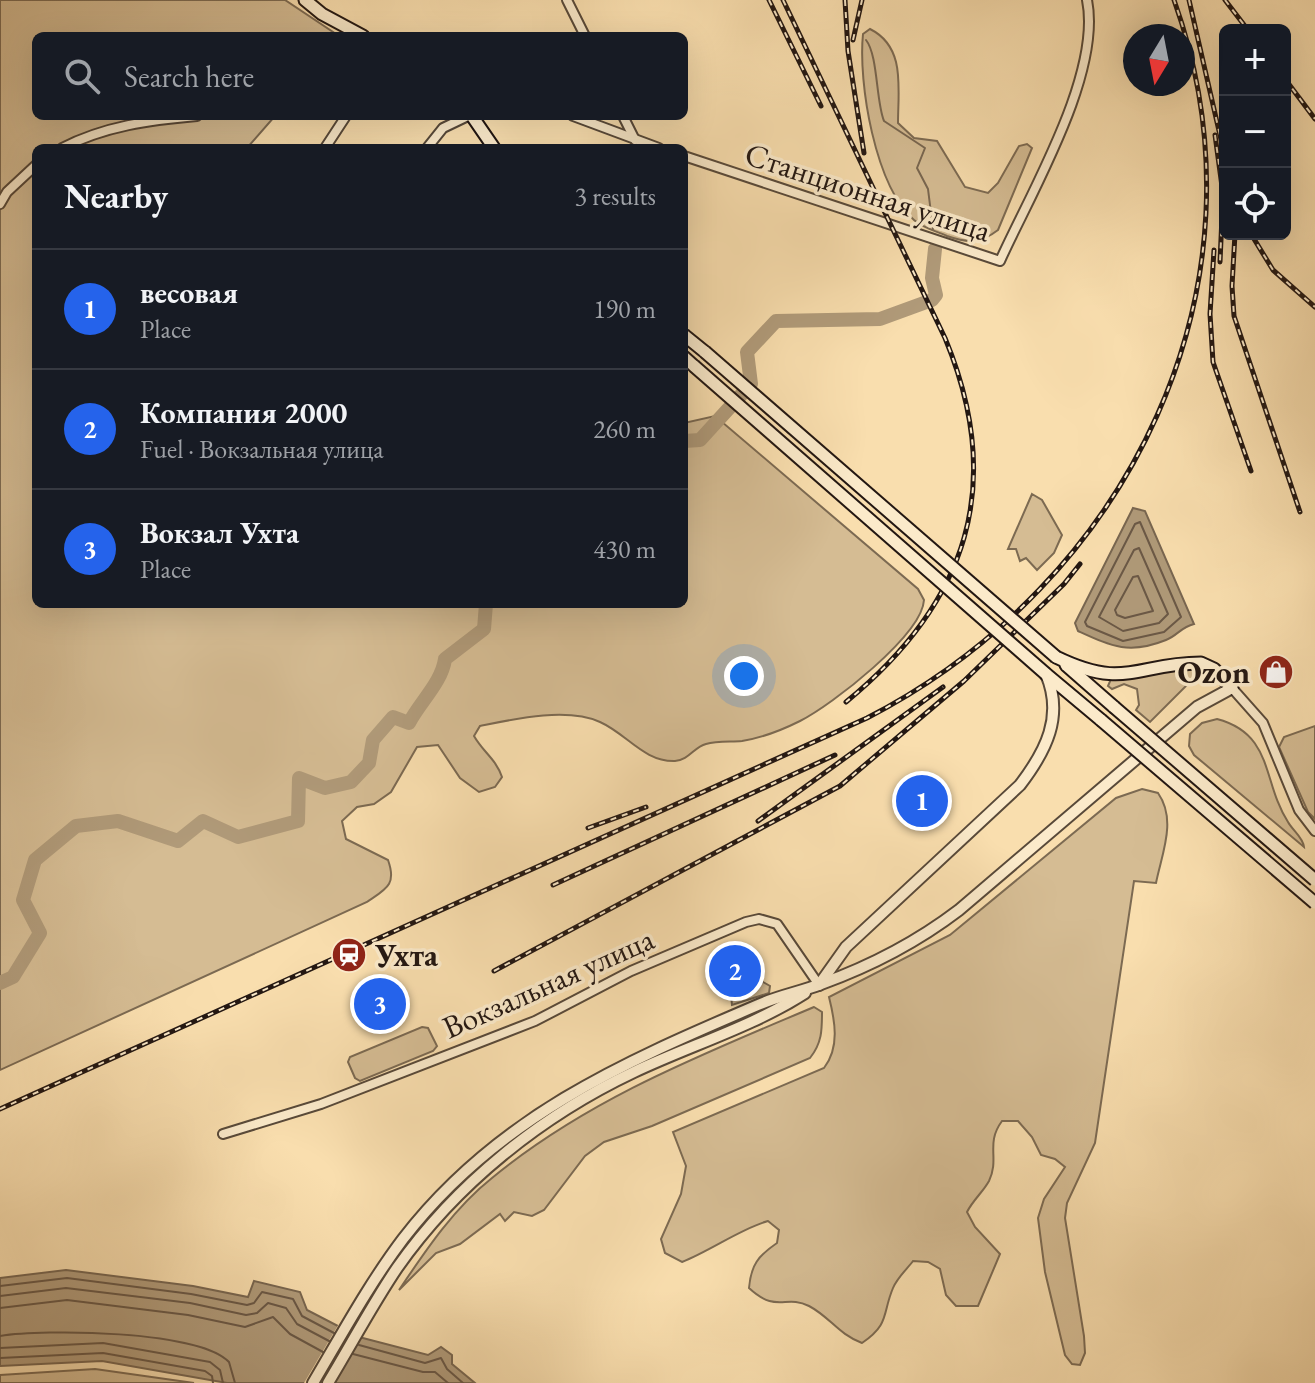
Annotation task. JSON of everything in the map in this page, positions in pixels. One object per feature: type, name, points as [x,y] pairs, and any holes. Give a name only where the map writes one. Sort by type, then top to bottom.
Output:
[{"type":"main road","points":[[305,0],[322,14],[356,32]]},
{"type":"main road","points":[[473,120],[491,144]]},
{"type":"main road","points":[[688,338],[1315,880]]},
{"type":"main road","points":[[688,361],[1046,674],[1315,903]]},
{"type":"main road","points":[[1056,657],[1087,670],[1113,676],[1201,663],[1214,669],[1232,688]]},
{"type":"street","points":[[567,0],[583,32]]},
{"type":"street","name":"Станционная улица","points":[[688,157],[1000,261],[1049,160],[1087,52],[1087,0]]},
{"type":"street","points":[[70,144],[89,134],[158,120]]},
{"type":"street","points":[[328,144],[343,120]]},
{"type":"street","points":[[430,144],[443,128],[461,120]]},
{"type":"street","points":[[583,120],[647,144]]},
{"type":"street","points":[[625,120],[635,140]]},
{"type":"street","points":[[0,204],[7,192],[32,169]]},
{"type":"street","points":[[328,1383],[381,1293],[415,1245],[453,1202],[537,1129],[634,1072],[776,1012],[819,985],[846,947],[1020,785],[1032,769],[1050,734],[1054,715],[1054,693],[1046,674]]},
{"type":"street","points":[[313,1383],[369,1286],[442,1194],[529,1120],[627,1061],[772,999],[819,985],[883,958],[933,929],[1197,707],[1232,688],[1263,723],[1299,810],[1315,831]]},
{"type":"street","name":"Вокзальная улица","points":[[223,1134],[354,1090],[535,1021],[631,971],[752,920],[772,921],[782,929],[819,985]]},
{"type":"shaded area","points":[[0,0],[285,0],[333,32],[32,32],[32,120],[272,120],[250,144],[32,144],[32,608],[688,608],[688,422],[715,416],[918,589],[924,600],[919,615],[908,631],[853,685],[800,721],[749,740],[706,744],[675,761],[654,757],[600,722],[572,715],[524,718],[480,726],[474,736],[502,777],[495,787],[479,792],[460,778],[438,745],[417,747],[391,792],[374,804],[357,807],[342,821],[346,839],[388,860],[390,881],[380,893],[367,902],[0,1070]]},
{"type":"shaded area","points":[[870,29],[882,37],[895,57],[899,83],[898,123],[914,138],[937,141],[965,187],[988,193],[998,183],[1019,146],[1027,144],[1032,148],[998,230],[991,235],[973,241],[947,236],[918,223],[900,204],[879,159],[867,105],[862,55],[863,34]]},
{"type":"shaded area","points":[[1032,494],[1042,500],[1062,535],[1054,553],[1037,570],[1026,558],[1020,561],[1016,549],[1008,549]]},
{"type":"shaded area","points":[[1196,666],[1198,674],[1150,722],[1136,710],[1139,705],[1137,689],[1124,684],[1112,689],[1108,686],[1111,679]]},
{"type":"shaded area","points":[[1217,719],[1235,726],[1258,748],[1280,807],[1304,847],[1194,755],[1189,746],[1190,734],[1202,723]]},
{"type":"shaded area","points":[[1315,726],[1315,819],[1308,812],[1279,747],[1284,737]]},
{"type":"shaded area","points":[[1142,789],[1158,793],[1164,803],[1166,837],[1156,883],[1134,881],[1095,1143],[1067,1203],[1065,1218],[1084,1336],[1085,1353],[1080,1365],[1072,1364],[1065,1355],[1045,1272],[1038,1218],[1044,1199],[1065,1167],[1055,1159],[1041,1155],[1032,1137],[1018,1121],[1002,1121],[997,1129],[992,1173],[967,1212],[975,1227],[1000,1254],[978,1306],[956,1306],[946,1295],[940,1269],[928,1262],[913,1261],[895,1284],[881,1324],[862,1343],[809,1306],[767,1300],[749,1288],[757,1262],[777,1243],[779,1230],[768,1221],[682,1262],[665,1253],[661,1239],[681,1194],[686,1166],[673,1132],[824,1068],[834,1043],[829,997],[950,935],[1116,798]]},
{"type":"shaded area","points":[[763,982],[770,986],[769,993],[732,1005],[731,995]]},
{"type":"shaded area","points":[[814,1007],[822,1012],[821,1031],[810,1058],[652,1126],[604,1142],[585,1156],[544,1210],[532,1216],[514,1212],[505,1221],[500,1214],[460,1244],[436,1253],[399,1290],[430,1245],[465,1203],[529,1150],[606,1102],[647,1081]]},
{"type":"shaded area","points":[[422,1027],[428,1028],[437,1046],[433,1051],[360,1081],[355,1078],[348,1062],[350,1057]]},
{"type":"shaded area","points":[[95,1369],[194,1383],[0,1383],[0,1375]]},
{"type":"water","points":[[1133,508],[1145,511],[1194,624],[1153,645],[1131,648],[1120,647],[1078,631],[1075,623]]},
{"type":"water","points":[[66,1270],[193,1286],[248,1297],[254,1281],[300,1292],[307,1310],[359,1337],[428,1355],[441,1347],[452,1355],[452,1364],[475,1383],[227,1383],[102,1361],[0,1366],[0,1278]]},
{"type":"pier","points":[[340,1322],[364,1334],[335,1383],[304,1383]]},
{"type":"waterway","points":[[866,40],[873,56],[884,121],[925,148],[917,168],[928,189],[933,229]]},
{"type":"waterway","points":[[688,441],[700,440],[751,384],[747,352],[776,321],[880,319],[932,300],[936,295],[932,278],[935,249]]},
{"type":"waterway","points":[[0,983],[13,977],[40,933],[23,900],[35,860],[76,826],[118,821],[178,841],[203,821],[238,837],[298,821],[299,778],[325,788],[351,782],[369,763],[373,740],[393,717],[409,723],[435,684],[445,659],[484,629],[486,608]]},
{"type":"railway","points":[[769,0],[821,106]]},
{"type":"railway","points":[[783,0],[945,338],[963,392],[972,443],[973,491],[964,538],[947,582],[922,624],[888,664],[846,702]]},
{"type":"railway","points":[[845,0],[848,51],[864,153]]},
{"type":"railway","points":[[853,40],[862,0]]},
{"type":"railway","points":[[0,1109],[867,718],[960,660],[1040,589],[1106,507],[1157,416],[1191,317],[1206,214],[1201,107],[1174,0]]},
{"type":"railway","points":[[1189,0],[1219,131]]},
{"type":"railway","points":[[1225,0],[1243,24]]},
{"type":"railway","points":[[1291,87],[1315,119]]},
{"type":"railway","points":[[1215,135],[1223,194],[1220,262]]},
{"type":"railway","points":[[1235,240],[1234,316],[1300,512]]},
{"type":"railway","points":[[1255,240],[1273,270],[1315,307]]},
{"type":"railway","points":[[1214,250],[1210,314],[1213,362],[1251,471]]},
{"type":"railway","points":[[494,971],[840,786],[964,681],[1064,584],[1080,564]]},
{"type":"railway","points":[[758,821],[943,687]]},
{"type":"railway","points":[[553,885],[835,755]]},
{"type":"railway","points":[[588,828],[646,807]]},
{"type":"place","name":"Ozon","points":[[1276,672]]},
{"type":"place","name":"весовая","points":[[922,801]]},
{"type":"place","name":"Ухта","points":[[349,955]]},
{"type":"place","name":"Компания 2000","points":[[735,971]]},
{"type":"place","name":"Вокзал Ухта","points":[[380,1004]]}]
